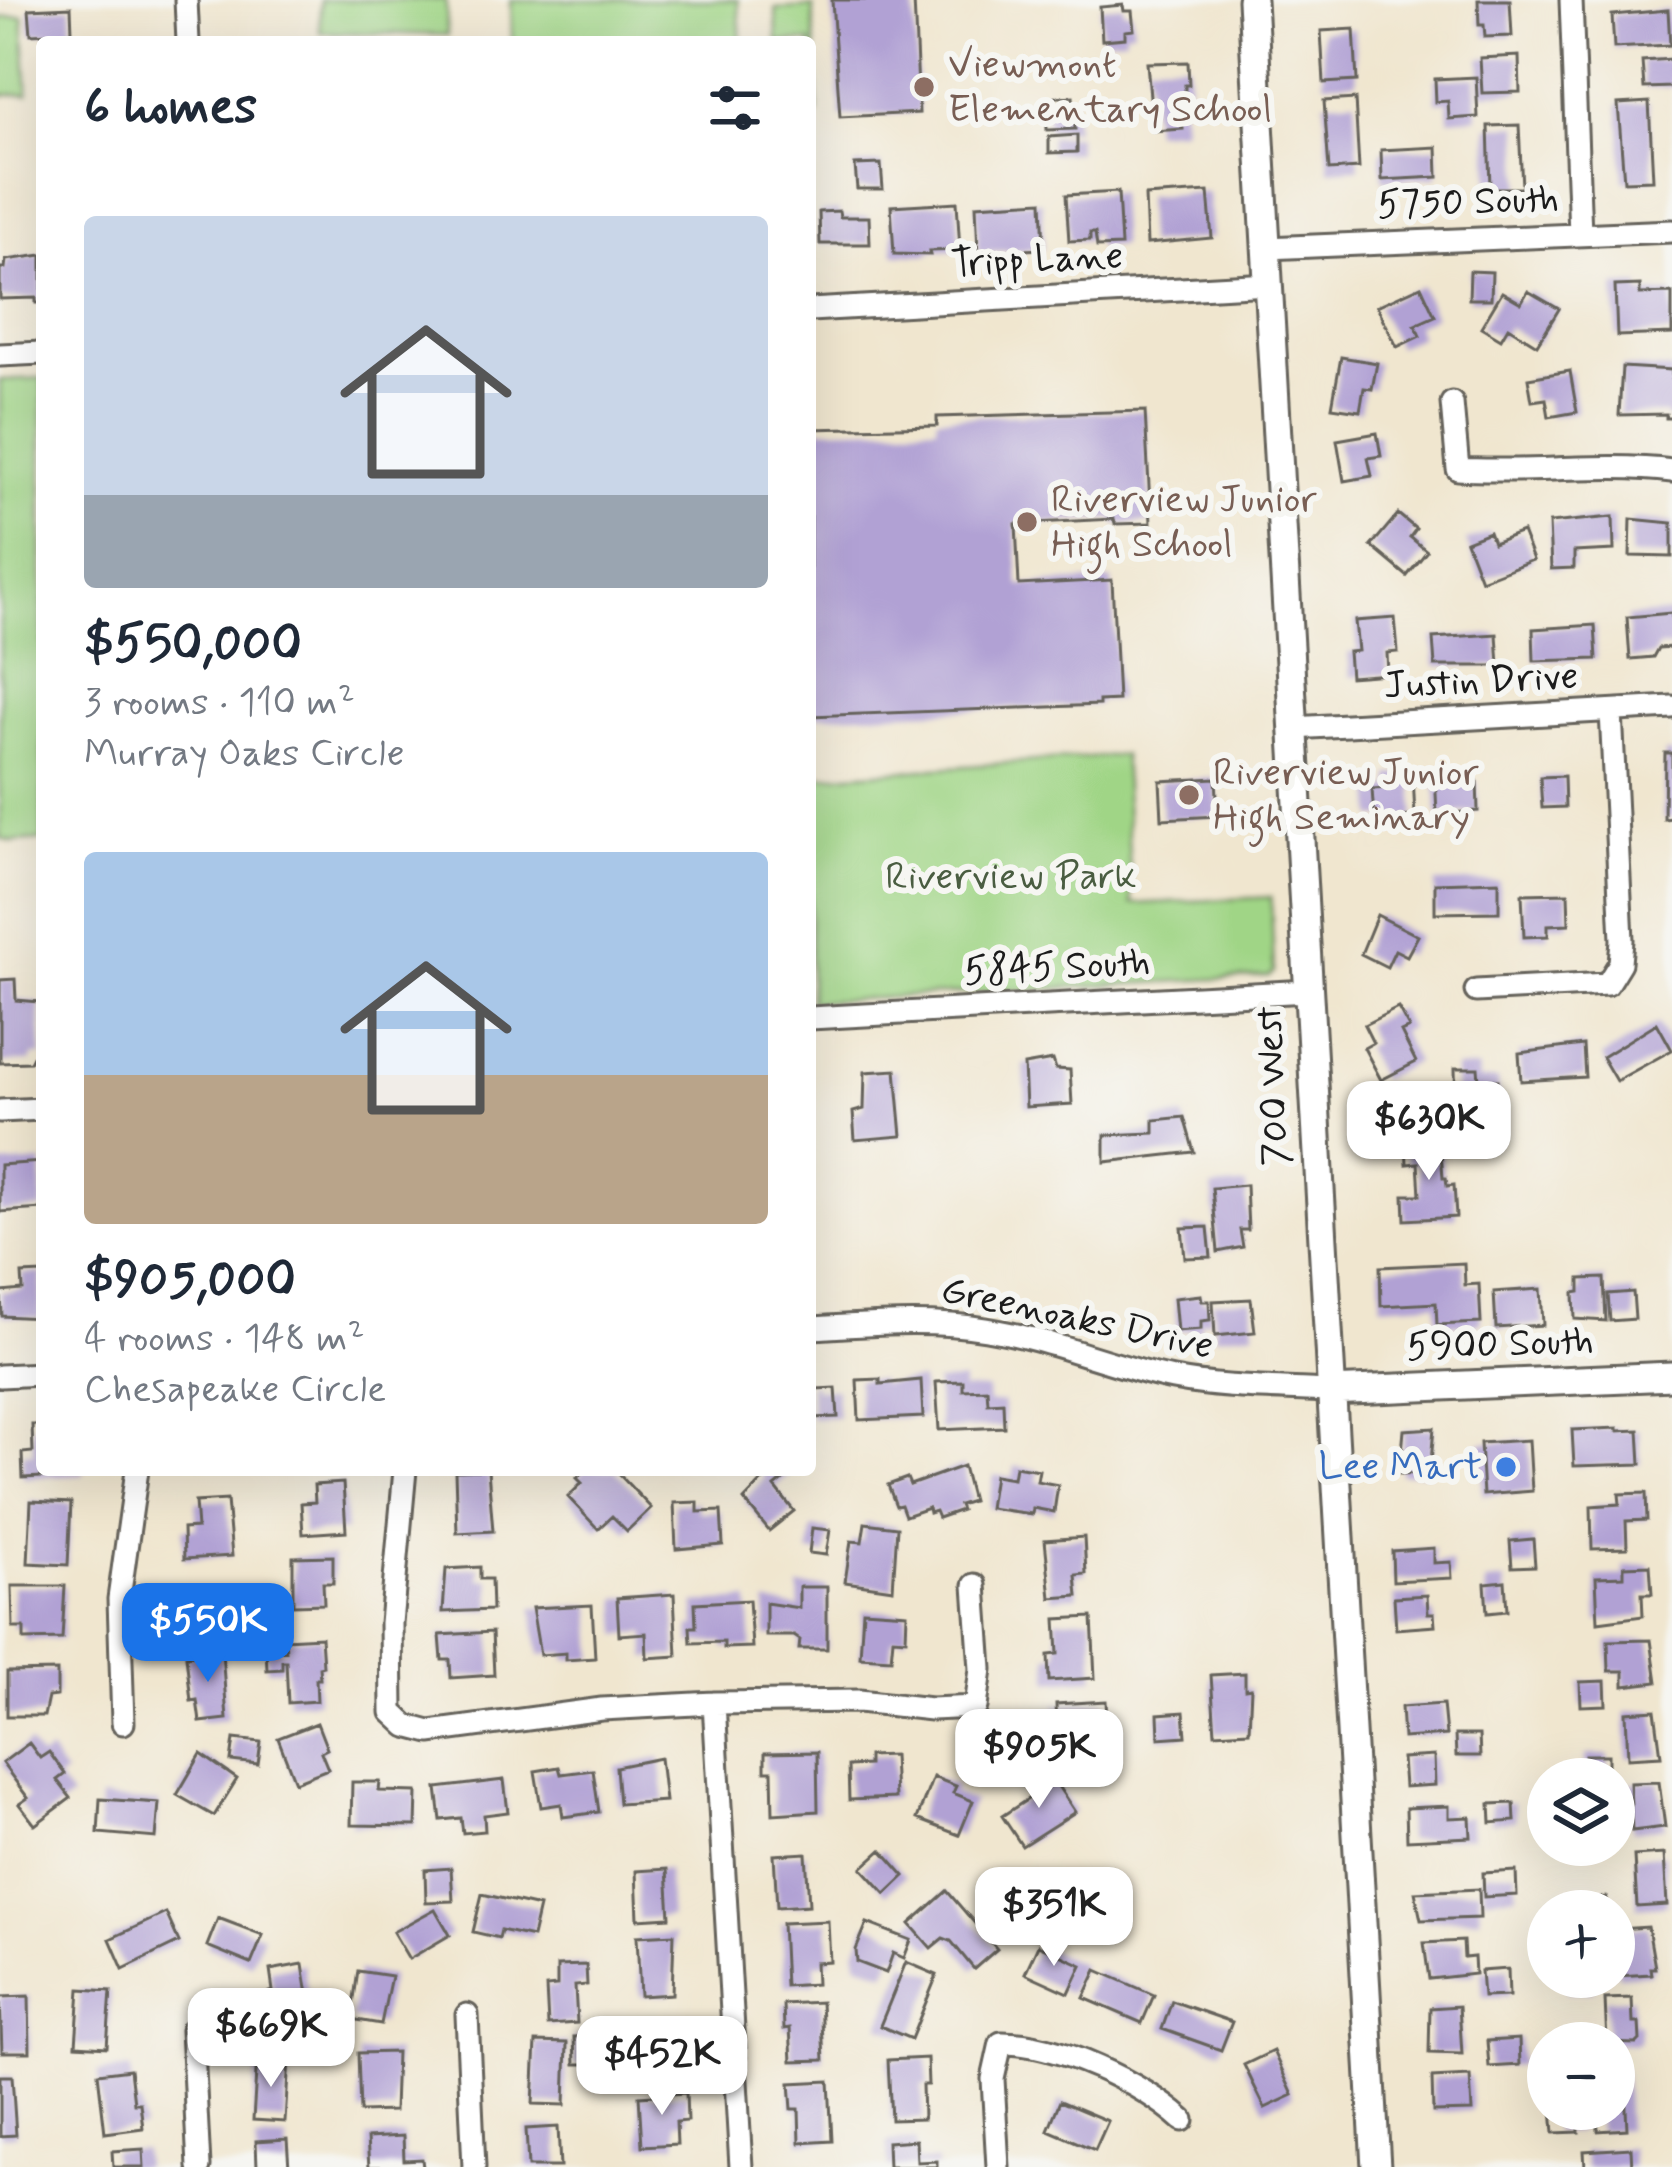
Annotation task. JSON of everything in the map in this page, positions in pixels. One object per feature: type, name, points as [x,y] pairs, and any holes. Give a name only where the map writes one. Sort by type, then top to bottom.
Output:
[{"type":"main road","name":"700 West","points":[[1252,0],[1376,2167]]},
{"type":"main road","name":"5900 South","points":[[1330,1391],[1672,1376]]},
{"type":"street","points":[[186,0],[188,36]]},
{"type":"street","points":[[1571,0],[1580,235]]},
{"type":"street","name":"5750 South","points":[[1266,248],[1672,231]]},
{"type":"street","name":"Tripp Lane","points":[[816,310],[1269,284]]},
{"type":"street","points":[[0,355],[36,353]]},
{"type":"street","points":[[1452,403],[1458,469],[1672,471]]},
{"type":"street","name":"Justin Drive","points":[[1293,728],[1672,707]]},
{"type":"street","points":[[1476,991],[1607,984],[1616,975],[1622,940],[1611,711]]},
{"type":"street","name":"5845 South","points":[[816,1018],[1308,991]]},
{"type":"street","points":[[0,1111],[36,1109]]},
{"type":"street","name":"Greenoaks Drive","points":[[816,1328],[937,1324],[986,1329],[1172,1378],[1330,1391]]},
{"type":"street","points":[[0,1376],[36,1374]]},
{"type":"street","points":[[123,1723],[119,1599],[136,1476]]},
{"type":"street","points":[[404,1476],[391,1623],[392,1712],[407,1726],[430,1732],[602,1709],[714,1703],[859,1701],[931,1709],[976,1707],[981,1670],[975,1585]]},
{"type":"street","points":[[714,1703],[741,2167]]},
{"type":"street","points":[[467,2015],[474,2167]]},
{"type":"street","points":[[192,2030],[199,2167]]},
{"type":"street","points":[[998,2167],[993,2079],[1001,2043],[1041,2046],[1143,2090],[1183,2120]]},
{"type":"green space","points":[[320,0],[446,0],[447,35],[320,32]]},
{"type":"green space","points":[[511,0],[738,0],[741,36],[512,36]]},
{"type":"green space","points":[[813,7],[814,36],[777,36],[776,9]]},
{"type":"green space","points":[[23,16],[28,94],[0,95],[0,18]]},
{"type":"green space","points":[[36,378],[36,840],[12,842],[0,838],[0,380]]},
{"type":"green space","name":"Riverview Park","points":[[1123,755],[1132,904],[1271,897],[1274,972],[1269,976],[816,1002],[816,777]]},
{"type":"building","points":[[832,0],[914,0],[919,113],[840,117]]},
{"type":"building","points":[[1478,0],[1510,0],[1512,36],[1485,37],[1484,25],[1479,25]]},
{"type":"building","points":[[1123,5],[1124,11],[1132,11],[1134,30],[1125,31],[1125,38],[1102,40],[1100,7]]},
{"type":"building","points":[[71,7],[72,32],[31,34],[29,9]]},
{"type":"building","points":[[1668,10],[1670,45],[1614,48],[1612,15]]},
{"type":"building","points":[[1354,29],[1357,81],[1324,83],[1321,31]]},
{"type":"building","points":[[1519,56],[1520,92],[1482,93],[1480,58]]},
{"type":"building","points":[[1672,59],[1672,87],[1644,88],[1642,61]]},
{"type":"building","points":[[1188,62],[1189,85],[1181,99],[1183,129],[1153,131],[1147,63]]},
{"type":"building","points":[[1476,77],[1478,117],[1449,119],[1448,101],[1436,102],[1435,79]]},
{"type":"building","points":[[1073,96],[1075,129],[1047,130],[1046,98]]},
{"type":"building","points":[[1355,99],[1359,168],[1329,170],[1324,101]]},
{"type":"building","points":[[1649,102],[1653,180],[1624,181],[1618,104]]},
{"type":"building","points":[[1519,125],[1522,188],[1490,188],[1488,126]]},
{"type":"building","points":[[1077,135],[1077,152],[1049,153],[1049,137]]},
{"type":"building","points":[[1437,147],[1438,177],[1382,180],[1381,150]]},
{"type":"building","points":[[881,164],[883,189],[857,189],[855,165]]},
{"type":"building","points":[[1118,192],[1121,246],[1097,247],[1095,233],[1090,233],[1090,240],[1069,241],[1066,195]]},
{"type":"building","points":[[1208,192],[1212,238],[1147,244],[1145,196]]},
{"type":"building","points":[[1042,201],[1044,249],[978,252],[976,205]]},
{"type":"building","points":[[957,202],[960,250],[894,254],[891,206]]},
{"type":"building","points":[[839,211],[840,217],[869,217],[870,244],[820,244],[819,212]]},
{"type":"building","points":[[36,256],[36,298],[0,299],[0,268],[5,268],[6,260]]},
{"type":"building","points":[[1470,271],[1492,272],[1491,299],[1469,299]]},
{"type":"building","points":[[1640,285],[1640,294],[1672,293],[1672,334],[1617,336],[1615,286]]},
{"type":"building","points":[[1421,286],[1435,316],[1415,325],[1420,336],[1397,347],[1377,306]]},
{"type":"building","points":[[1528,291],[1559,309],[1537,345],[1508,327],[1501,339],[1481,327],[1502,292],[1521,303]]},
{"type":"building","points":[[1341,357],[1377,363],[1372,389],[1364,388],[1360,411],[1332,407]]},
{"type":"building","points":[[1622,367],[1672,370],[1672,418],[1666,414],[1619,415]]},
{"type":"building","points":[[1570,371],[1577,412],[1549,417],[1546,399],[1532,401],[1528,378]]},
{"type":"building","points":[[1145,411],[1151,523],[1115,524],[1114,519],[1016,524],[1019,585],[1112,580],[1118,700],[1099,701],[1099,705],[816,716],[816,429],[937,426],[937,417]]},
{"type":"building","points":[[1377,433],[1381,456],[1368,458],[1372,476],[1344,481],[1337,440]]},
{"type":"building","points":[[1398,514],[1416,529],[1410,537],[1427,551],[1407,576],[1371,546]]},
{"type":"building","points":[[1613,517],[1614,550],[1574,552],[1574,568],[1551,569],[1549,523]]},
{"type":"building","points":[[1631,519],[1672,523],[1672,557],[1630,556]]},
{"type":"building","points":[[1489,532],[1493,543],[1522,532],[1533,560],[1481,580],[1466,541]]},
{"type":"building","points":[[1672,613],[1672,647],[1658,648],[1653,657],[1630,659],[1627,617]]},
{"type":"building","points":[[1395,618],[1398,652],[1387,653],[1388,674],[1350,677],[1348,652],[1358,651],[1355,621]]},
{"type":"building","points":[[1595,625],[1597,659],[1534,661],[1533,629]]},
{"type":"building","points":[[1497,634],[1499,666],[1435,666],[1433,638]]},
{"type":"building","points":[[1665,753],[1672,753],[1672,818],[1664,819]]},
{"type":"building","points":[[1457,771],[1458,783],[1477,781],[1478,811],[1437,814],[1435,772]]},
{"type":"building","points":[[1413,774],[1415,816],[1374,818],[1372,789],[1391,788],[1390,775]]},
{"type":"building","points":[[1564,776],[1565,807],[1542,808],[1540,777]]},
{"type":"building","name":"Riverview Junior High Seminary","points":[[1216,778],[1218,816],[1162,819],[1160,781]]},
{"type":"building","points":[[1499,881],[1499,912],[1435,913],[1435,883]]},
{"type":"building","points":[[1568,893],[1569,924],[1548,925],[1548,936],[1524,937],[1522,894]]},
{"type":"building","points":[[1377,915],[1418,936],[1407,956],[1395,950],[1387,967],[1361,954]]},
{"type":"building","points":[[15,979],[16,1000],[36,1002],[36,1056],[30,1062],[0,1063],[0,980]]},
{"type":"building","points":[[1398,1008],[1409,1028],[1401,1032],[1416,1062],[1381,1080],[1364,1048],[1373,1043],[1364,1025]]},
{"type":"building","points":[[1657,1023],[1672,1050],[1616,1081],[1602,1057]]},
{"type":"building","points":[[1583,1045],[1585,1077],[1521,1081],[1519,1053]]},
{"type":"building","points":[[1053,1060],[1056,1069],[1070,1070],[1072,1104],[1026,1107],[1024,1065]]},
{"type":"building","points":[[1455,1068],[1478,1068],[1479,1080],[1498,1080],[1499,1107],[1456,1111]]},
{"type":"building","points":[[896,1070],[902,1136],[855,1140],[853,1112],[864,1109],[865,1072]]},
{"type":"building","points":[[1184,1117],[1194,1152],[1105,1162],[1105,1135],[1154,1133],[1154,1120]]},
{"type":"building","points":[[1440,1139],[1443,1178],[1447,1186],[1454,1185],[1456,1217],[1405,1220],[1404,1195],[1420,1195],[1418,1163],[1407,1164],[1406,1141]]},
{"type":"building","points":[[36,1162],[36,1209],[0,1212],[0,1165]]},
{"type":"building","points":[[1246,1185],[1248,1230],[1240,1230],[1243,1247],[1218,1252],[1212,1188]]},
{"type":"building","points":[[1208,1227],[1211,1257],[1185,1258],[1182,1228]]},
{"type":"building","points":[[1464,1263],[1465,1285],[1479,1284],[1481,1323],[1437,1325],[1436,1303],[1381,1306],[1380,1267]]},
{"type":"building","points":[[36,1273],[36,1318],[2,1316],[1,1292],[23,1290],[22,1274]]},
{"type":"building","points":[[1604,1278],[1606,1321],[1575,1319],[1574,1293],[1580,1292],[1580,1279]]},
{"type":"building","points":[[1541,1289],[1543,1325],[1496,1328],[1494,1292]]},
{"type":"building","points":[[1633,1292],[1635,1319],[1610,1321],[1608,1294]]},
{"type":"building","points":[[1201,1295],[1202,1301],[1209,1301],[1210,1320],[1201,1321],[1201,1329],[1177,1331],[1174,1298]]},
{"type":"building","points":[[1251,1299],[1255,1332],[1215,1336],[1213,1301]]},
{"type":"building","points":[[880,1379],[880,1384],[921,1380],[923,1417],[859,1420],[857,1380]]},
{"type":"building","points":[[963,1381],[963,1390],[987,1389],[988,1403],[1003,1402],[1004,1427],[939,1430],[936,1382]]},
{"type":"building","points":[[836,1388],[838,1417],[816,1418],[816,1389]]},
{"type":"building","points":[[32,1425],[36,1425],[36,1476],[64,1476],[23,1478],[22,1453],[33,1452]]},
{"type":"building","points":[[1434,1428],[1430,1473],[1400,1474],[1404,1430]]},
{"type":"building","points":[[1572,1430],[1639,1430],[1641,1464],[1574,1466]]},
{"type":"building","name":"Lee Mart","points":[[1529,1440],[1532,1491],[1483,1495],[1480,1443]]},
{"type":"building","points":[[963,1466],[972,1501],[959,1505],[961,1510],[938,1518],[928,1508],[905,1516],[901,1505],[896,1506],[888,1485],[907,1478],[910,1485]]},
{"type":"building","points":[[1015,1466],[1039,1470],[1037,1481],[1058,1485],[1054,1512],[989,1508],[994,1475],[1013,1478]]},
{"type":"building","points":[[455,1476],[488,1476],[493,1531],[457,1533]]},
{"type":"building","points":[[621,1476],[651,1508],[627,1531],[612,1516],[598,1529],[568,1497],[582,1483],[577,1478]]},
{"type":"building","points":[[789,1476],[775,1487],[794,1511],[769,1531],[744,1500],[764,1479]]},
{"type":"building","points":[[343,1483],[346,1531],[303,1534],[301,1503],[315,1502],[314,1485]]},
{"type":"building","points":[[1646,1493],[1647,1520],[1626,1521],[1627,1548],[1592,1549],[1591,1506],[1620,1504],[1619,1494]]},
{"type":"building","points":[[227,1500],[232,1556],[184,1559],[183,1529],[197,1528],[195,1502]]},
{"type":"building","points":[[31,1501],[71,1503],[68,1565],[28,1563]]},
{"type":"building","points":[[698,1502],[698,1512],[721,1511],[723,1545],[676,1549],[674,1503]]},
{"type":"building","points":[[865,1523],[897,1527],[893,1589],[845,1582],[851,1541],[862,1542]]},
{"type":"building","points":[[812,1528],[830,1530],[826,1555],[809,1553]]},
{"type":"building","points":[[1084,1537],[1086,1574],[1076,1575],[1078,1596],[1051,1598],[1045,1540]]},
{"type":"building","points":[[1533,1539],[1535,1566],[1512,1567],[1510,1541]]},
{"type":"building","points":[[1434,1548],[1434,1563],[1451,1562],[1452,1578],[1393,1581],[1392,1551]]},
{"type":"building","points":[[333,1556],[333,1583],[323,1583],[324,1604],[293,1605],[293,1557]]},
{"type":"building","points":[[1650,1565],[1652,1594],[1642,1594],[1643,1616],[1598,1622],[1596,1577],[1624,1576],[1624,1566]]},
{"type":"building","points":[[480,1567],[480,1579],[491,1579],[492,1610],[443,1612],[446,1569]]},
{"type":"building","points":[[1505,1581],[1507,1611],[1487,1613],[1485,1583]]},
{"type":"building","points":[[12,1586],[65,1586],[62,1639],[24,1640],[24,1628],[13,1628]]},
{"type":"building","points":[[799,1587],[827,1587],[827,1649],[799,1649],[800,1640],[794,1636],[766,1636],[766,1603],[799,1608]]},
{"type":"building","points":[[220,1591],[222,1636],[176,1638],[175,1614],[190,1614],[189,1592]]},
{"type":"building","points":[[674,1594],[677,1656],[647,1658],[646,1633],[619,1635],[617,1598]]},
{"type":"building","points":[[1427,1595],[1435,1626],[1396,1629],[1394,1597]]},
{"type":"building","points":[[749,1600],[752,1647],[691,1643],[695,1603]]},
{"type":"building","points":[[592,1605],[595,1658],[540,1655],[532,1608]]},
{"type":"building","points":[[863,1610],[907,1613],[906,1639],[893,1638],[891,1659],[860,1657]]},
{"type":"building","points":[[1092,1617],[1095,1678],[1049,1681],[1048,1655],[1058,1654],[1056,1619]]},
{"type":"building","points":[[492,1632],[494,1675],[451,1678],[450,1660],[442,1660],[440,1635]]},
{"type":"building","points":[[321,1637],[323,1666],[316,1679],[317,1701],[288,1703],[286,1661],[282,1669],[267,1670],[266,1646],[280,1645],[286,1651],[285,1639]]},
{"type":"building","points":[[1651,1640],[1657,1682],[1624,1686],[1624,1671],[1609,1671],[1608,1641]]},
{"type":"building","points":[[222,1652],[227,1719],[200,1722],[197,1700],[191,1701],[186,1656]]},
{"type":"building","points":[[57,1671],[57,1696],[48,1697],[44,1716],[7,1716],[7,1672]]},
{"type":"building","points":[[1245,1673],[1245,1689],[1251,1688],[1249,1731],[1215,1733],[1211,1675]]},
{"type":"building","points":[[1605,1681],[1606,1705],[1581,1706],[1580,1682]]},
{"type":"building","points":[[1106,1701],[1109,1757],[1065,1760],[1061,1734],[1068,1733],[1068,1727],[1057,1727],[1056,1704]]},
{"type":"building","points":[[1443,1704],[1446,1735],[1403,1738],[1401,1707]]},
{"type":"building","points":[[1655,1710],[1661,1756],[1628,1758],[1626,1712]]},
{"type":"building","points":[[1184,1712],[1186,1736],[1159,1738],[1158,1714]]},
{"type":"building","points":[[317,1723],[327,1749],[321,1752],[328,1769],[295,1782],[278,1738]]},
{"type":"building","points":[[1455,1735],[1479,1735],[1480,1756],[1456,1756]]},
{"type":"building","points":[[234,1739],[261,1742],[258,1764],[231,1761]]},
{"type":"building","points":[[29,1743],[40,1758],[49,1752],[65,1774],[57,1780],[71,1798],[35,1825],[19,1804],[28,1798],[2,1763]]},
{"type":"building","points":[[817,1752],[818,1811],[773,1814],[772,1771],[765,1771],[765,1753]]},
{"type":"building","points":[[201,1754],[237,1779],[214,1816],[177,1795]]},
{"type":"building","points":[[893,1755],[895,1798],[849,1800],[848,1766],[868,1765],[868,1756]]},
{"type":"building","points":[[1434,1756],[1435,1785],[1404,1787],[1402,1758]]},
{"type":"building","points":[[660,1758],[665,1801],[619,1804],[616,1767]]},
{"type":"building","points":[[559,1767],[561,1774],[593,1770],[599,1812],[563,1817],[561,1804],[541,1807],[535,1771]]},
{"type":"building","points":[[1050,1774],[1075,1812],[1022,1846],[1002,1816],[1034,1795],[1029,1787]]},
{"type":"building","points":[[933,1777],[956,1786],[953,1793],[973,1801],[959,1835],[917,1819]]},
{"type":"building","points":[[504,1780],[508,1812],[484,1815],[485,1831],[463,1833],[461,1818],[441,1820],[437,1788]]},
{"type":"building","points":[[352,1782],[380,1782],[379,1791],[417,1792],[416,1826],[351,1825]]},
{"type":"building","points":[[1659,1782],[1665,1827],[1635,1831],[1635,1783]]},
{"type":"building","points":[[100,1799],[159,1803],[156,1838],[98,1833]]},
{"type":"building","points":[[1514,1803],[1515,1821],[1491,1823],[1490,1804]]},
{"type":"building","points":[[1449,1806],[1449,1818],[1470,1817],[1471,1837],[1407,1840],[1406,1808]]},
{"type":"building","points":[[882,1850],[905,1876],[886,1894],[862,1868]]},
{"type":"building","points":[[806,1853],[809,1905],[777,1907],[774,1855]]},
{"type":"building","points":[[1664,1854],[1667,1905],[1637,1907],[1635,1856]]},
{"type":"building","points":[[451,1868],[453,1901],[426,1902],[425,1870]]},
{"type":"building","points":[[667,1869],[670,1917],[638,1919],[636,1871]]},
{"type":"building","points":[[1516,1871],[1517,1895],[1484,1897],[1483,1873]]},
{"type":"building","points":[[1479,1889],[1480,1918],[1421,1920],[1415,1892]]},
{"type":"building","points":[[947,1891],[997,1949],[974,1969],[951,1941],[943,1938],[931,1948],[910,1924]]},
{"type":"building","points":[[482,1894],[539,1907],[532,1937],[501,1930],[499,1938],[473,1932]]},
{"type":"building","points":[[435,1909],[450,1935],[409,1959],[393,1932]]},
{"type":"building","points":[[166,1913],[179,1942],[123,1969],[110,1939]]},
{"type":"building","points":[[218,1918],[263,1935],[251,1964],[207,1946]]},
{"type":"building","points":[[828,1921],[830,1962],[815,1963],[816,1984],[785,1986],[782,1923]]},
{"type":"building","points":[[867,1923],[911,1940],[904,1958],[893,1953],[886,1973],[857,1962],[856,1950]]},
{"type":"building","points":[[1648,1927],[1655,1968],[1650,1968],[1651,1974],[1635,1975],[1635,1928]]},
{"type":"building","points":[[674,1934],[672,1994],[640,1996],[637,1936]]},
{"type":"building","points":[[1463,1941],[1464,1958],[1474,1957],[1475,1974],[1429,1979],[1424,1943]]},
{"type":"building","points":[[1038,1945],[1082,1965],[1069,1993],[1025,1973]]},
{"type":"building","points":[[906,1962],[937,1975],[911,2039],[880,2026]]},
{"type":"building","points":[[303,1964],[314,2031],[273,2038],[270,1970]]},
{"type":"building","points":[[586,1965],[587,1985],[575,1986],[577,2023],[548,2025],[546,1987],[557,1986],[557,1966]]},
{"type":"building","points":[[1508,1969],[1509,1996],[1483,1997],[1481,1971]]},
{"type":"building","points":[[1097,1970],[1154,1995],[1142,2023],[1084,1998]]},
{"type":"building","points":[[358,1971],[391,1976],[381,2024],[351,2019]]},
{"type":"building","points":[[80,1989],[111,1991],[107,2047],[76,2045]]},
{"type":"building","points":[[29,1996],[30,2052],[2,2052],[0,1997]]},
{"type":"building","points":[[1632,1998],[1633,2022],[1606,2022],[1605,1999]]},
{"type":"building","points":[[1172,2001],[1232,2022],[1221,2050],[1162,2029]]},
{"type":"building","points":[[821,2002],[824,2060],[792,2061],[783,2004]]},
{"type":"building","points":[[1459,2006],[1462,2054],[1429,2053],[1430,2008]]},
{"type":"building","points":[[662,2019],[664,2043],[686,2042],[688,2072],[657,2073],[656,2066],[628,2068],[626,2021]]},
{"type":"building","points":[[601,2036],[602,2064],[575,2064],[574,2037]]},
{"type":"building","points":[[1519,2039],[1520,2065],[1489,2067],[1487,2041]]},
{"type":"building","points":[[536,2042],[567,2043],[565,2105],[533,2104]]},
{"type":"building","points":[[1273,2051],[1293,2095],[1265,2108],[1244,2065]]},
{"type":"building","points":[[396,2052],[394,2111],[360,2112],[358,2053]]},
{"type":"building","points":[[257,2057],[289,2059],[285,2122],[253,2120]]},
{"type":"building","points":[[927,2058],[923,2119],[891,2120],[888,2060]]},
{"type":"building","points":[[130,2069],[143,2128],[105,2133],[98,2073]]},
{"type":"building","points":[[0,2076],[12,2076],[16,2135],[0,2136]]},
{"type":"building","points":[[1470,2076],[1472,2111],[1433,2112],[1432,2078]]},
{"type":"building","points":[[829,2081],[832,2141],[800,2143],[799,2109],[792,2109],[790,2083]]},
{"type":"building","points":[[686,2093],[687,2121],[676,2122],[677,2144],[642,2146],[639,2096]]},
{"type":"building","points":[[1060,2101],[1108,2121],[1095,2150],[1048,2130]]},
{"type":"building","points":[[558,2127],[560,2167],[528,2167],[526,2129]]},
{"type":"building","points":[[403,2136],[404,2160],[422,2159],[423,2167],[369,2167],[367,2138]]},
{"type":"building","points":[[287,2139],[289,2167],[257,2167],[256,2141]]},
{"type":"building","points":[[916,2140],[917,2162],[937,2161],[937,2167],[888,2167],[887,2142]]},
{"type":"building","points":[[1631,2148],[1632,2167],[1585,2167],[1584,2151]]},
{"type":"building","points":[[143,2149],[144,2167],[113,2167],[112,2151]]},
{"type":"place","name":"Viewmont Elementary School","points":[[924,87]]},
{"type":"place","name":"Riverview Junior High School","points":[[1027,522]]},
{"type":"place","name":"Riverview Junior High Seminary","points":[[1189,795]]},
{"type":"place","name":"Lee Mart","points":[[1506,1467]]}]
